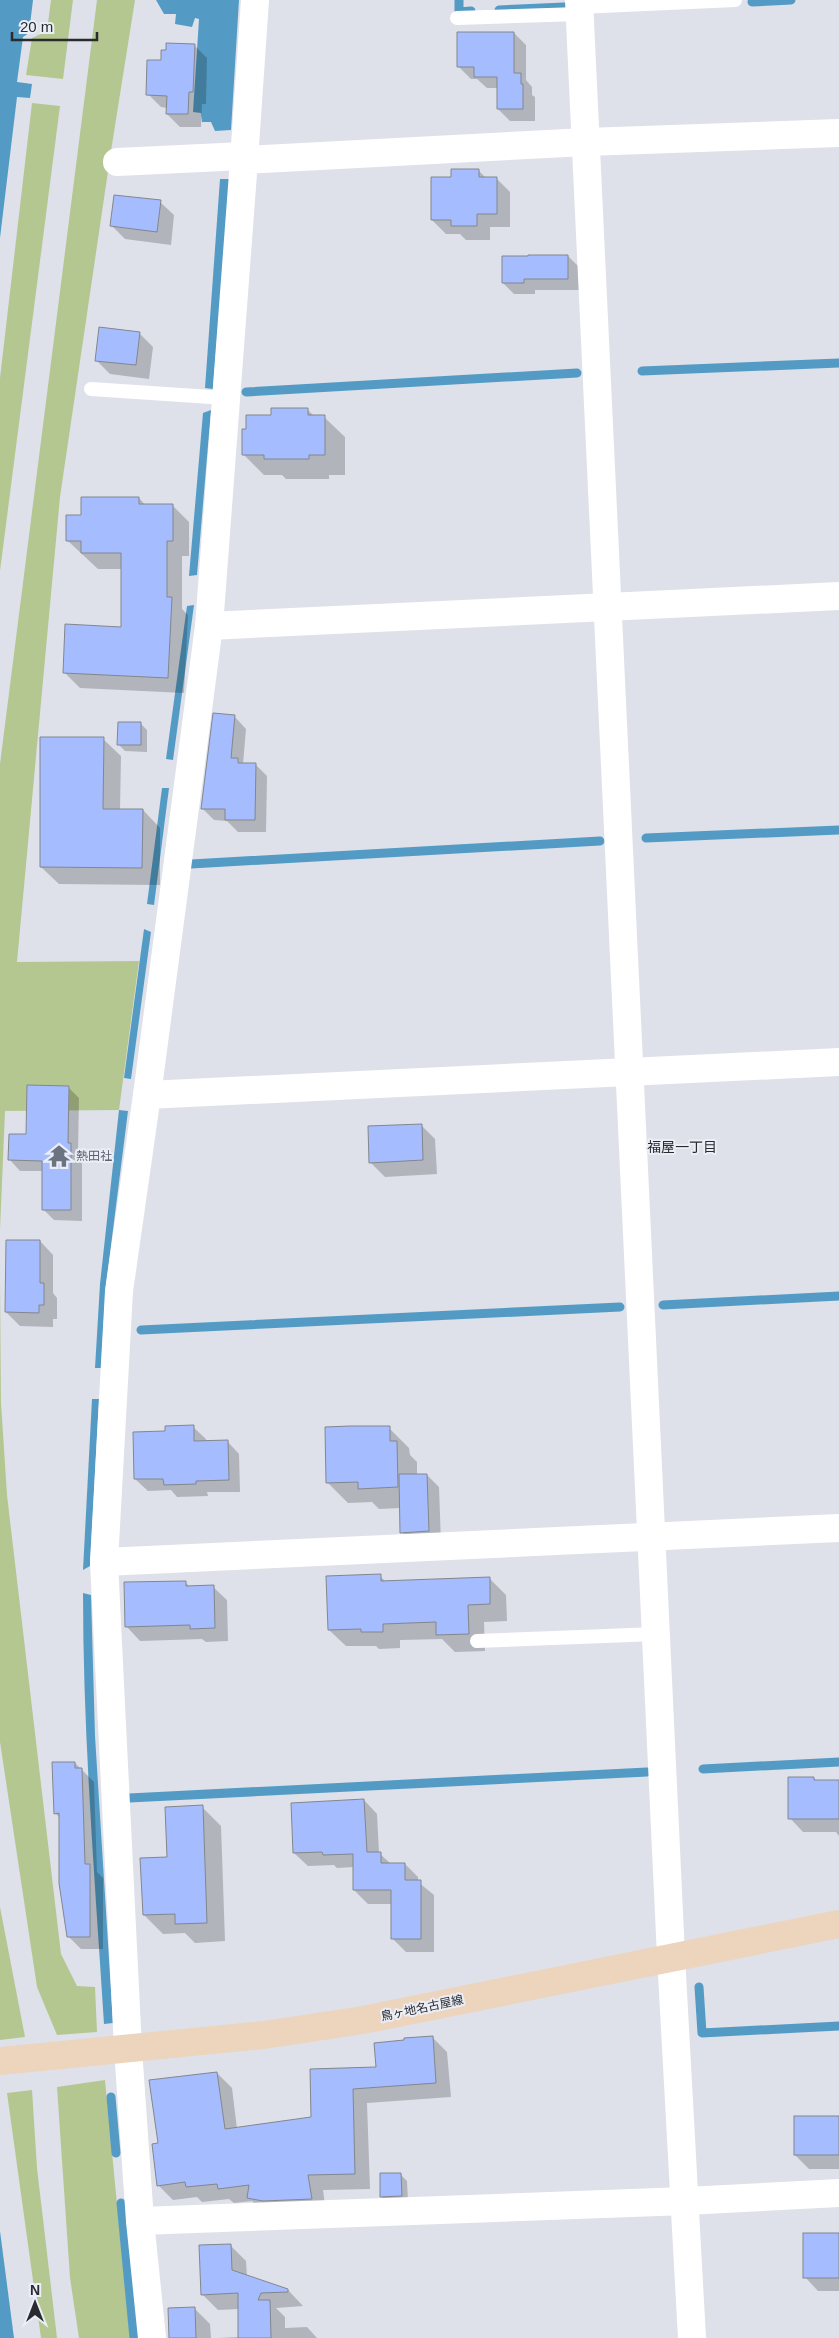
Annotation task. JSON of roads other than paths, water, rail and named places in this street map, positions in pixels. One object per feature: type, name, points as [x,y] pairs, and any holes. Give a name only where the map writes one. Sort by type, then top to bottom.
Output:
[{"type":"main road","name":"鳥ヶ地名古屋線","points":[[13,2060],[264,2035],[363,2020],[671,1956],[839,1924]]},
{"type":"street","points":[[152,2338],[140,2221],[128,2049],[104,1562],[119,1290],[147,1095],[209,626],[255,0]]},
{"type":"street","points":[[579,7],[671,1956],[686,2201],[692,2338]]},
{"type":"street","points":[[117,162],[839,133]]},
{"type":"street","points":[[209,626],[839,596]]},
{"type":"street","points":[[147,1095],[839,1062]]},
{"type":"street","points":[[104,1562],[652,1539],[839,1528]]},
{"type":"street","points":[[140,2221],[686,2201],[839,2193]]},
{"type":"lane","points":[[457,18],[579,7],[735,0]]},
{"type":"lane","points":[[91,389],[226,398]]},
{"type":"lane","points":[[477,1641],[656,1634]]},
{"type":"water","points":[[0,0],[33,0],[29,33],[23,37],[17,82],[32,84],[30,98],[17,97],[0,238]]},
{"type":"water","points":[[156,0],[239,0],[231,130],[215,131],[211,122],[202,122],[201,113],[193,112],[199,19],[195,18],[192,27],[175,24],[176,14],[164,14]]},
{"type":"water","points":[[220,179],[230,179],[213,389],[205,388]]},
{"type":"water","points":[[211,410],[197,575],[189,576],[203,413]]},
{"type":"water","points":[[194,605],[173,760],[166,759],[187,606]]},
{"type":"water","points":[[162,788],[169,788],[154,905],[147,904]]},
{"type":"water","points":[[144,929],[151,932],[131,1079],[124,1078]]},
{"type":"water","points":[[119,1110],[128,1111],[106,1285],[101,1368],[95,1368],[100,1284]]},
{"type":"water","points":[[92,1399],[99,1399],[90,1566],[83,1570]]},
{"type":"water","points":[[83,1593],[91,1595],[95,1736],[113,2023],[104,2024],[87,1755]]},
{"type":"water","points":[[0,2231],[14,2338],[0,2338]]},
{"type":"waterway","points":[[459,0],[459,12],[471,11]]},
{"type":"waterway","points":[[752,2],[791,0]]},
{"type":"waterway","points":[[499,10],[564,7]]},
{"type":"waterway","points":[[642,371],[839,363]]},
{"type":"waterway","points":[[246,392],[577,373]]},
{"type":"waterway","points":[[646,838],[839,830]]},
{"type":"waterway","points":[[191,864],[600,841]]},
{"type":"waterway","points":[[663,1305],[839,1296]]},
{"type":"waterway","points":[[141,1330],[620,1307]]},
{"type":"waterway","points":[[703,1769],[839,1762]]},
{"type":"waterway","points":[[129,1798],[647,1772]]},
{"type":"waterway","points":[[699,1987],[702,2033],[839,2026]]},
{"type":"waterway","points":[[111,2097],[116,2153]]},
{"type":"waterway","points":[[121,2203],[134,2338]]},
{"type":"place","name":"熱田社","points":[[59,1156]]},
{"type":"district","name":"福屋一丁目","points":[[682,1147]]}]
